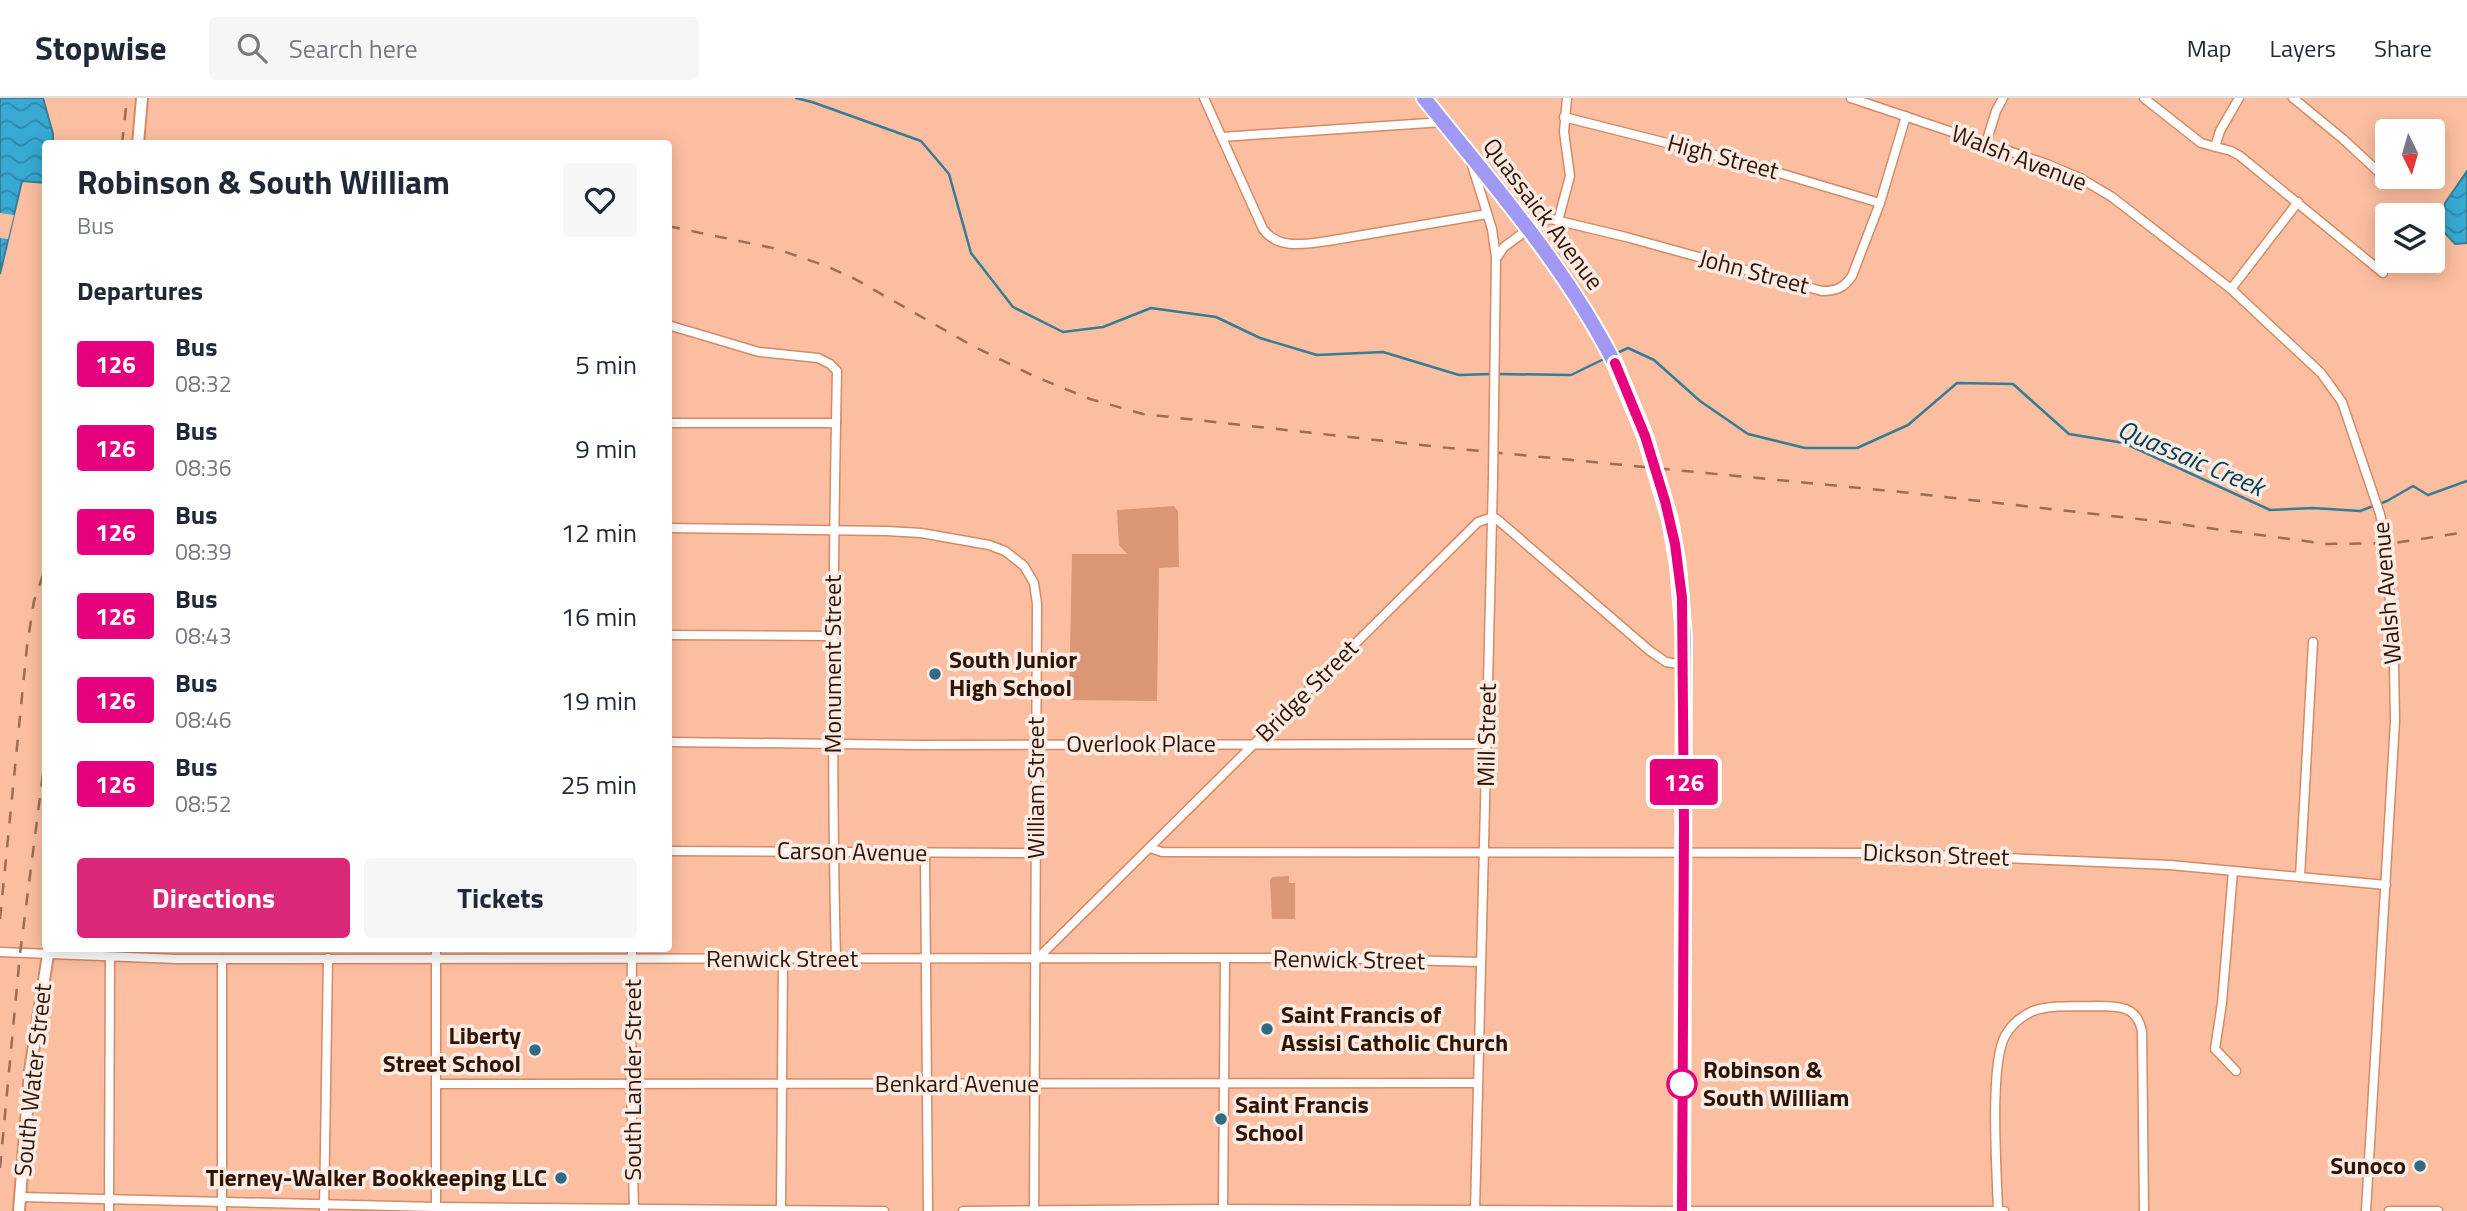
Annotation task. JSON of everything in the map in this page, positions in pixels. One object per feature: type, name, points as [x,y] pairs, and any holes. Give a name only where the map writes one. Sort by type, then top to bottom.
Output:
[{"type":"highway","name":"Quassaick Avenue","points":[[1424,98],[1559,267],[1593,321],[1615,363],[1645,436],[1670,520],[1681,589],[1684,665],[1681,1211]]},
{"type":"street","points":[[138,140],[142,98]]},
{"type":"street","points":[[1204,98],[1263,229],[1276,241],[1288,244],[1328,242],[1488,214]]},
{"type":"street","points":[[1558,221],[1570,176],[1564,117],[1567,98]]},
{"type":"street","name":"Walsh Avenue","points":[[1851,98],[1879,102],[1906,116],[2046,164],[2091,184],[2112,197],[2231,289],[2321,373],[2341,400],[2374,491],[2386,543],[2395,698],[2366,1211]]},
{"type":"street","points":[[1986,143],[2003,98]]},
{"type":"street","points":[[2144,98],[2201,143],[2231,150],[2240,156],[2375,266]]},
{"type":"street","points":[[2215,147],[2220,131],[2239,98]]},
{"type":"street","points":[[2293,98],[2375,169]]},
{"type":"street","name":"John Street","points":[[1529,228],[1544,219],[1558,221],[1822,291],[1834,291],[1846,285],[1852,276],[1880,203],[1906,116]]},
{"type":"street","name":"High Street","points":[[1564,117],[1746,163],[1880,203]]},
{"type":"street","points":[[1222,137],[1443,122]]},
{"type":"street","name":"Mill Street","points":[[1468,152],[1488,214],[1496,259],[1493,517],[1475,1210]]},
{"type":"street","points":[[2231,289],[2298,202]]},
{"type":"street","points":[[1496,259],[1504,247],[1529,228]]},
{"type":"street","name":"Monument Street","points":[[672,326],[759,352],[818,358],[836,368],[833,530],[833,852],[836,959]]},
{"type":"street","points":[[672,423],[836,423]]},
{"type":"street","points":[[1493,517],[1650,650],[1666,662],[1684,665]]},
{"type":"street","name":"Bridge Street","points":[[1036,960],[1478,522],[1493,517]]},
{"type":"street","name":"William Street","points":[[672,528],[921,533],[989,545],[1018,559],[1034,583],[1037,604],[1034,1210]]},
{"type":"street","points":[[672,635],[833,636]]},
{"type":"street","points":[[2300,877],[2313,642]]},
{"type":"street","name":"Overlook Place","points":[[672,742],[1487,744]]},
{"type":"street","points":[[1150,848],[1162,852],[1484,854]]},
{"type":"street","name":"Carson Avenue","points":[[672,851],[1036,853]]},
{"type":"street","name":"Dickson Street","points":[[1484,854],[1801,852],[2018,857],[2170,865],[2386,885]]},
{"type":"street","points":[[925,854],[928,1211]]},
{"type":"street","points":[[2233,871],[2222,1003],[2215,1049],[2236,1071]]},
{"type":"street","name":"Renwick Street","points":[[0,952],[48,952],[110,958],[222,959],[436,953],[632,959],[1318,958],[1481,962]]},
{"type":"street","name":"South Water Street","points":[[19,1211],[30,1071],[48,952]]},
{"type":"street","name":"South Lander Street","points":[[632,952],[634,1210]]},
{"type":"street","points":[[436,953],[436,1209]]},
{"type":"street","points":[[109,1211],[110,958]]},
{"type":"street","points":[[324,1207],[327,958]]},
{"type":"street","points":[[222,959],[222,1211]]},
{"type":"street","points":[[1223,1209],[1225,959]]},
{"type":"street","points":[[781,1209],[783,960]]},
{"type":"street","points":[[1998,1211],[1998,1058],[2006,1035],[2013,1024],[2031,1012],[2047,1007],[2102,1006],[2121,1007],[2140,1018],[2144,1211]]},
{"type":"street","name":"Benkard Avenue","points":[[436,1084],[1478,1083]]},
{"type":"street","points":[[20,1196],[222,1200],[324,1207],[436,1209],[884,1211]]},
{"type":"street","points":[[963,1211],[2004,1211]]},
{"type":"street","points":[[2389,1211],[2438,1211]]},
{"type":"shaded area","points":[[1174,506],[1178,511],[1179,567],[1159,568],[1157,701],[1069,700],[1072,554],[1127,554],[1119,545],[1117,510]]},
{"type":"shaded area","points":[[1289,876],[1289,883],[1295,883],[1295,919],[1272,919],[1270,881],[1272,877]]},
{"type":"water","points":[[0,98],[43,98],[53,140],[42,140],[42,183],[22,181],[0,274]]},
{"type":"water","points":[[2467,171],[2467,243],[2455,244],[2445,233],[2445,203]]},
{"type":"pier","points":[[0,213],[14,215],[8,239],[0,238]]},
{"type":"waterway","name":"Quassaic Creek","points":[[796,98],[921,141],[949,174],[971,253],[1013,307],[1063,332],[1103,327],[1151,308],[1216,317],[1260,338],[1317,355],[1383,352],[1459,375],[1491,374]]},
{"type":"waterway","name":"Quassaic Creek","points":[[1615,354],[1628,348],[1654,360],[1700,401],[1748,434],[1805,448],[1857,448],[1908,425],[1957,383],[2013,384],[2069,434],[2124,443],[2270,510],[2313,508],[2360,511],[2387,501],[2413,486],[2428,495],[2467,481]]},
{"type":"waterway","name":"Quassaic Creek","points":[[1498,374],[1571,375],[1606,358]]},
{"type":"railway","points":[[122,140],[127,98]]},
{"type":"railway","points":[[672,227],[777,249],[826,266],[1036,377],[1090,399],[1143,414],[1439,447],[1901,492],[2156,521],[2327,544],[2394,543],[2467,532]]},
{"type":"railway","points":[[0,919],[27,646],[34,601],[42,578]]},
{"type":"railway","points":[[0,1168],[20,954],[42,781]]},
{"type":"bus line","name":"126","points":[[1615,363],[1645,436],[1665,501],[1675,544],[1682,598],[1682,1211]]},
{"type":"place","name":"South Junior High School","points":[[935,674]]},
{"type":"place","name":"Saint Francis of Assisi Catholic Church","points":[[1267,1029]]},
{"type":"place","name":"Liberty Street School","points":[[535,1050]]},
{"type":"place","name":"Robinson & South William","points":[[1682,1084]]},
{"type":"place","name":"Saint Francis School","points":[[1221,1119]]},
{"type":"place","name":"Sunoco","points":[[2420,1166]]},
{"type":"place","name":"Tierney-Walker Bookkeeping LLC","points":[[561,1178]]}]
